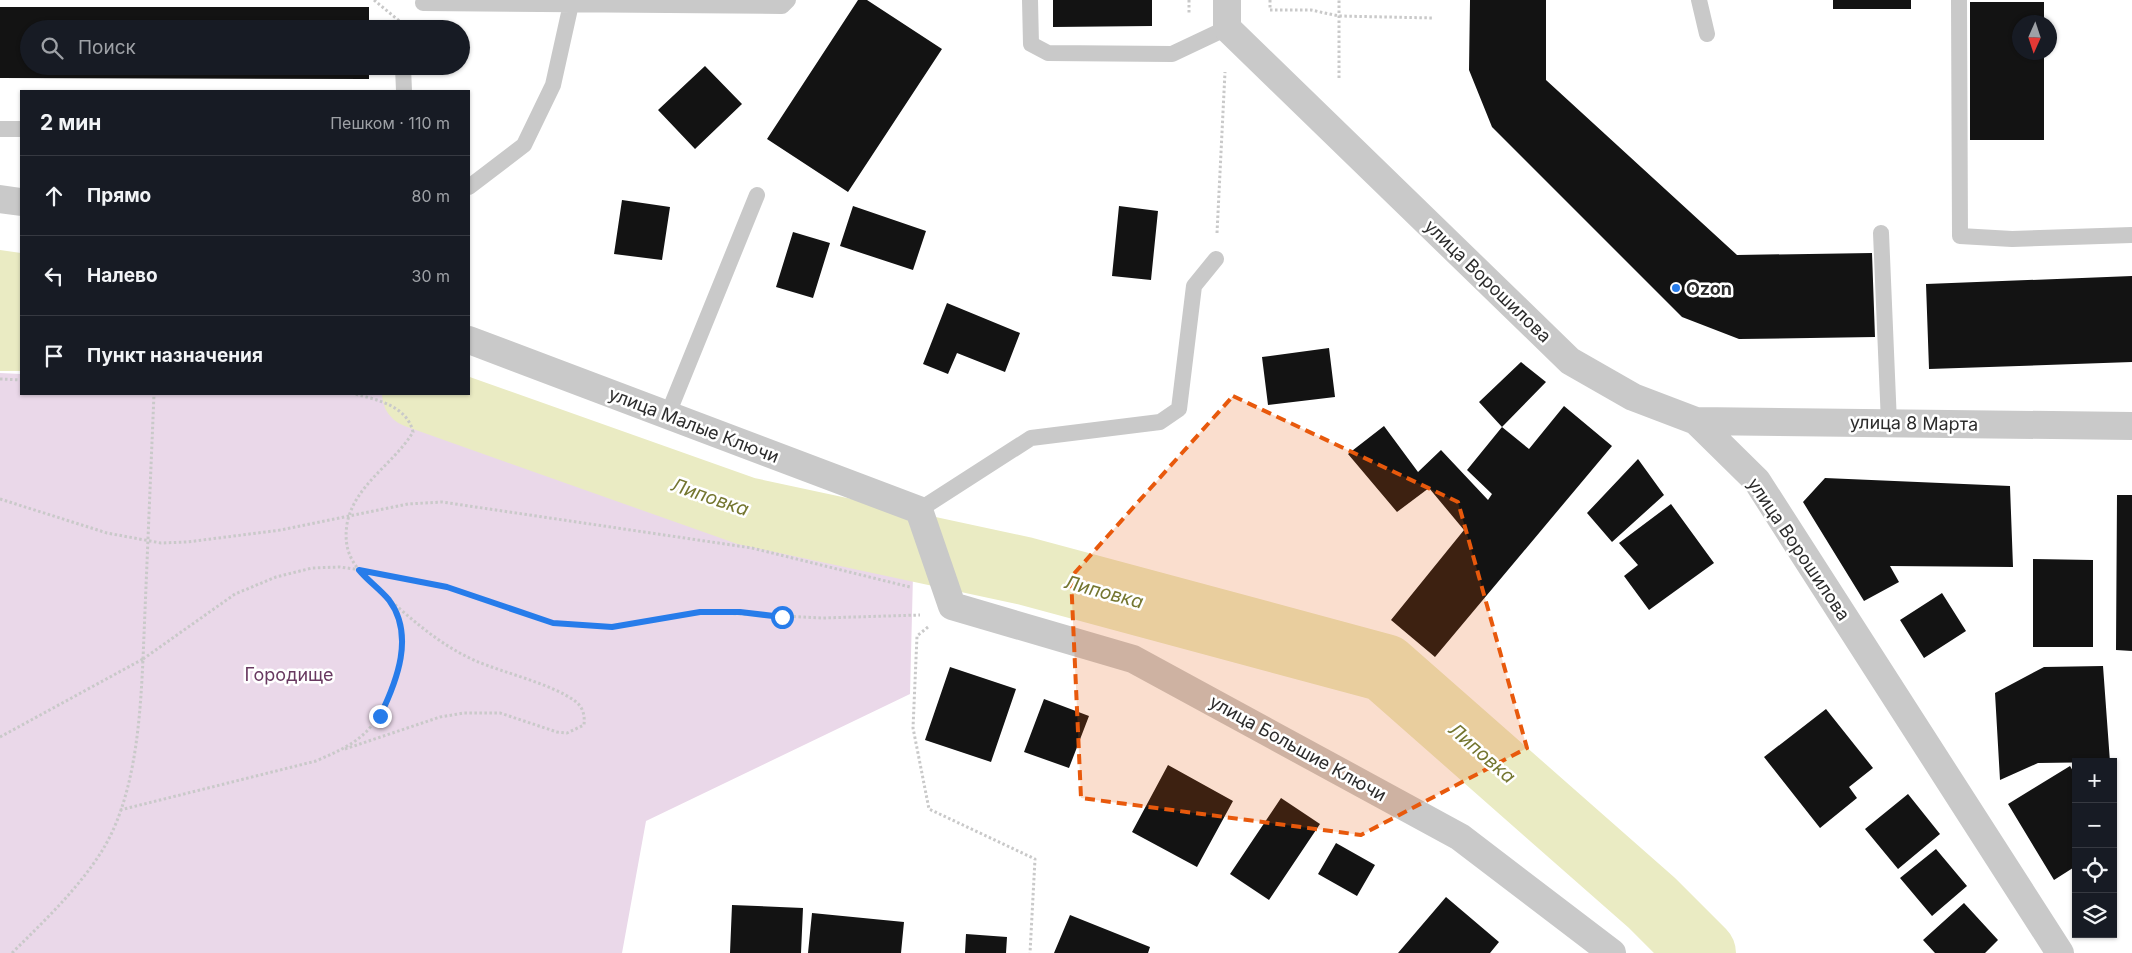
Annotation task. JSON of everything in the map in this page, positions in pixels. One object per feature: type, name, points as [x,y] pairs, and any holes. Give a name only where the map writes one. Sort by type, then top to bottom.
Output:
[{"type":"street","points":[[1227,0],[1227,28]]},
{"type":"street","name":"улица Ворошилова","points":[[1227,28],[1570,361],[1634,397],[1696,421],[1757,481],[2060,953]]},
{"type":"street","points":[[0,199],[20,202]]},
{"type":"street","name":"улица Малые Ключи","points":[[470,340],[919,510]]},
{"type":"street","name":"улица 8 Марта","points":[[1696,421],[2132,426]]},
{"type":"street","points":[[919,510],[940,610]]},
{"type":"street","name":"улица Большие Ключи","points":[[940,610],[1133,659],[1460,837],[1612,953]]},
{"type":"lane","points":[[423,3],[782,6],[788,0]]},
{"type":"lane","points":[[1030,0],[1030,44],[1048,53],[1172,54],[1227,28]]},
{"type":"lane","points":[[1700,0],[1707,34]]},
{"type":"lane","points":[[1959,0],[1960,236],[2012,239],[2132,235]]},
{"type":"lane","points":[[470,186],[524,145],[553,85],[571,4]]},
{"type":"lane","points":[[403,75],[404,90]]},
{"type":"lane","points":[[0,129],[20,129]]},
{"type":"lane","points":[[668,414],[757,195]]},
{"type":"lane","points":[[1881,233],[1889,423]]},
{"type":"lane","points":[[919,510],[1031,438],[1160,422],[1179,408],[1194,286],[1216,259]]},
{"type":"path","points":[[374,0],[398,20]]},
{"type":"path","points":[[1270,0],[1270,10],[1311,10],[1339,16],[1434,18]]},
{"type":"path","points":[[1339,0],[1339,78]]},
{"type":"path","points":[[1216,259],[1227,28]]},
{"type":"path","points":[[0,379],[20,380]]},
{"type":"path","points":[[12,953],[66,898],[90,868],[110,836],[130,781],[135,749],[143,659],[154,395]]},
{"type":"path","points":[[120,810],[316,760],[440,717],[464,713],[500,713],[545,726],[557,732],[567,733],[584,725],[585,717],[582,708],[575,701],[551,689],[475,660],[421,628],[367,580],[352,560],[347,546],[347,524],[352,507],[368,483],[407,442],[413,432],[410,421],[403,414],[382,401],[359,395]]},
{"type":"path","points":[[0,499],[107,533],[161,543],[187,542],[272,531],[408,504],[442,502],[752,548],[912,587],[940,610]]},
{"type":"path","points":[[0,737],[143,659],[235,594],[276,577],[312,568],[340,567],[447,587],[553,623],[612,627],[700,612],[812,618],[940,610]]},
{"type":"path","points":[[343,750],[365,733],[380,716],[392,691],[400,667],[401,638],[398,616],[388,598]]},
{"type":"path","points":[[917,636],[913,728],[929,809],[1035,859],[1030,953]]},
{"type":"highlighted area","points":[[1233,396],[1458,502],[1527,748],[1361,835],[1081,798],[1071,577]]},
{"type":"green space","name":"Городище","points":[[0,373],[20,374],[20,395],[396,395],[411,398],[454,419],[913,575],[910,694],[646,821],[622,953],[0,953]]},
{"type":"shaded area","points":[[0,250],[20,253],[20,371],[0,371]]},
{"type":"building","points":[[858,0],[867,0],[942,49],[848,192],[767,139]]},
{"type":"building","points":[[1053,0],[1152,0],[1152,26],[1053,27]]},
{"type":"building","points":[[1470,0],[1546,0],[1546,80],[1737,255],[1872,253],[1875,337],[1739,339],[1682,317],[1492,127],[1469,70]]},
{"type":"building","points":[[1833,0],[1911,0],[1911,9],[1833,9]]},
{"type":"building","points":[[1970,2],[2044,2],[2044,15],[2012,15],[2012,60],[2044,60],[2044,140],[1970,140]]},
{"type":"building","points":[[0,7],[369,7],[369,20],[20,20],[20,75],[369,75],[369,79],[0,78]]},
{"type":"building","points":[[705,66],[742,104],[695,149],[658,110]]},
{"type":"building","points":[[622,200],[670,207],[662,260],[614,254]]},
{"type":"building","points":[[853,206],[926,231],[913,270],[840,246]]},
{"type":"building","points":[[1119,206],[1158,211],[1151,280],[1112,276]]},
{"type":"building","points":[[793,232],[830,243],[813,298],[776,287]]},
{"type":"building","points":[[2132,276],[2132,362],[1929,369],[1926,284]]},
{"type":"building","points":[[947,303],[1020,333],[1005,372],[957,353],[948,374],[923,364]]},
{"type":"building","points":[[1329,348],[1335,397],[1268,405],[1262,357]]},
{"type":"building","points":[[1521,362],[1546,382],[1502,427],[1479,402]]},
{"type":"building","points":[[1564,406],[1612,446],[1435,657],[1391,620],[1464,530],[1429,488],[1397,512],[1348,454],[1384,426],[1418,472],[1441,450],[1488,500],[1492,494],[1467,470],[1502,427],[1529,449]]},
{"type":"building","points":[[1638,459],[1664,495],[1612,542],[1587,513]]},
{"type":"building","points":[[1825,478],[2010,486],[2013,567],[1890,566],[1899,582],[1864,601],[1803,502]]},
{"type":"building","points":[[2117,495],[2132,495],[2132,651],[2116,650]]},
{"type":"building","points":[[1671,504],[1714,563],[1649,610],[1624,576],[1638,565],[1619,543]]},
{"type":"building","points":[[2033,559],[2093,560],[2093,647],[2033,647]]},
{"type":"building","points":[[1942,593],[1966,631],[1924,658],[1900,620]]},
{"type":"building","points":[[2103,666],[2110,758],[2072,758],[2072,763],[2038,763],[2000,780],[1995,693],[2044,667]]},
{"type":"building","points":[[950,667],[1016,689],[991,762],[925,740]]},
{"type":"building","points":[[1044,699],[1089,716],[1069,768],[1024,752]]},
{"type":"building","points":[[1826,709],[1873,768],[1849,787],[1857,798],[1820,828],[1764,757]]},
{"type":"building","points":[[1168,765],[1233,801],[1197,867],[1132,832]]},
{"type":"building","points":[[2070,766],[2072,769],[2072,869],[2054,880],[2008,804]]},
{"type":"building","points":[[1908,794],[1940,834],[1898,869],[1865,829]]},
{"type":"building","points":[[1281,798],[1320,824],[1269,900],[1230,874]]},
{"type":"building","points":[[1336,843],[1375,865],[1357,896],[1318,874]]},
{"type":"building","points":[[1936,849],[1967,886],[1932,916],[1900,878]]},
{"type":"building","points":[[1446,897],[1499,942],[1490,953],[1398,953]]},
{"type":"building","points":[[1964,903],[1998,940],[1985,953],[1935,953],[1923,940]]},
{"type":"building","points":[[732,905],[803,908],[801,953],[730,953]]},
{"type":"building","points":[[812,913],[904,922],[901,953],[808,953]]},
{"type":"building","points":[[1070,915],[1150,947],[1148,953],[1054,953]]},
{"type":"building","points":[[966,934],[1007,937],[1006,953],[965,953]]},
{"type":"waterway","name":"Липовка","points":[[419,395],[746,511],[1025,571],[1385,668],[1652,903],[1702,953]]},
{"type":"place","name":"Ozon","points":[[1676,288]]},
{"type":"route","points":[[380,716],[392,691],[400,667],[401,638],[398,616],[388,598],[367,580],[359,570],[447,587],[501,607],[553,623],[612,627],[700,612],[740,612],[782,617]]}]
